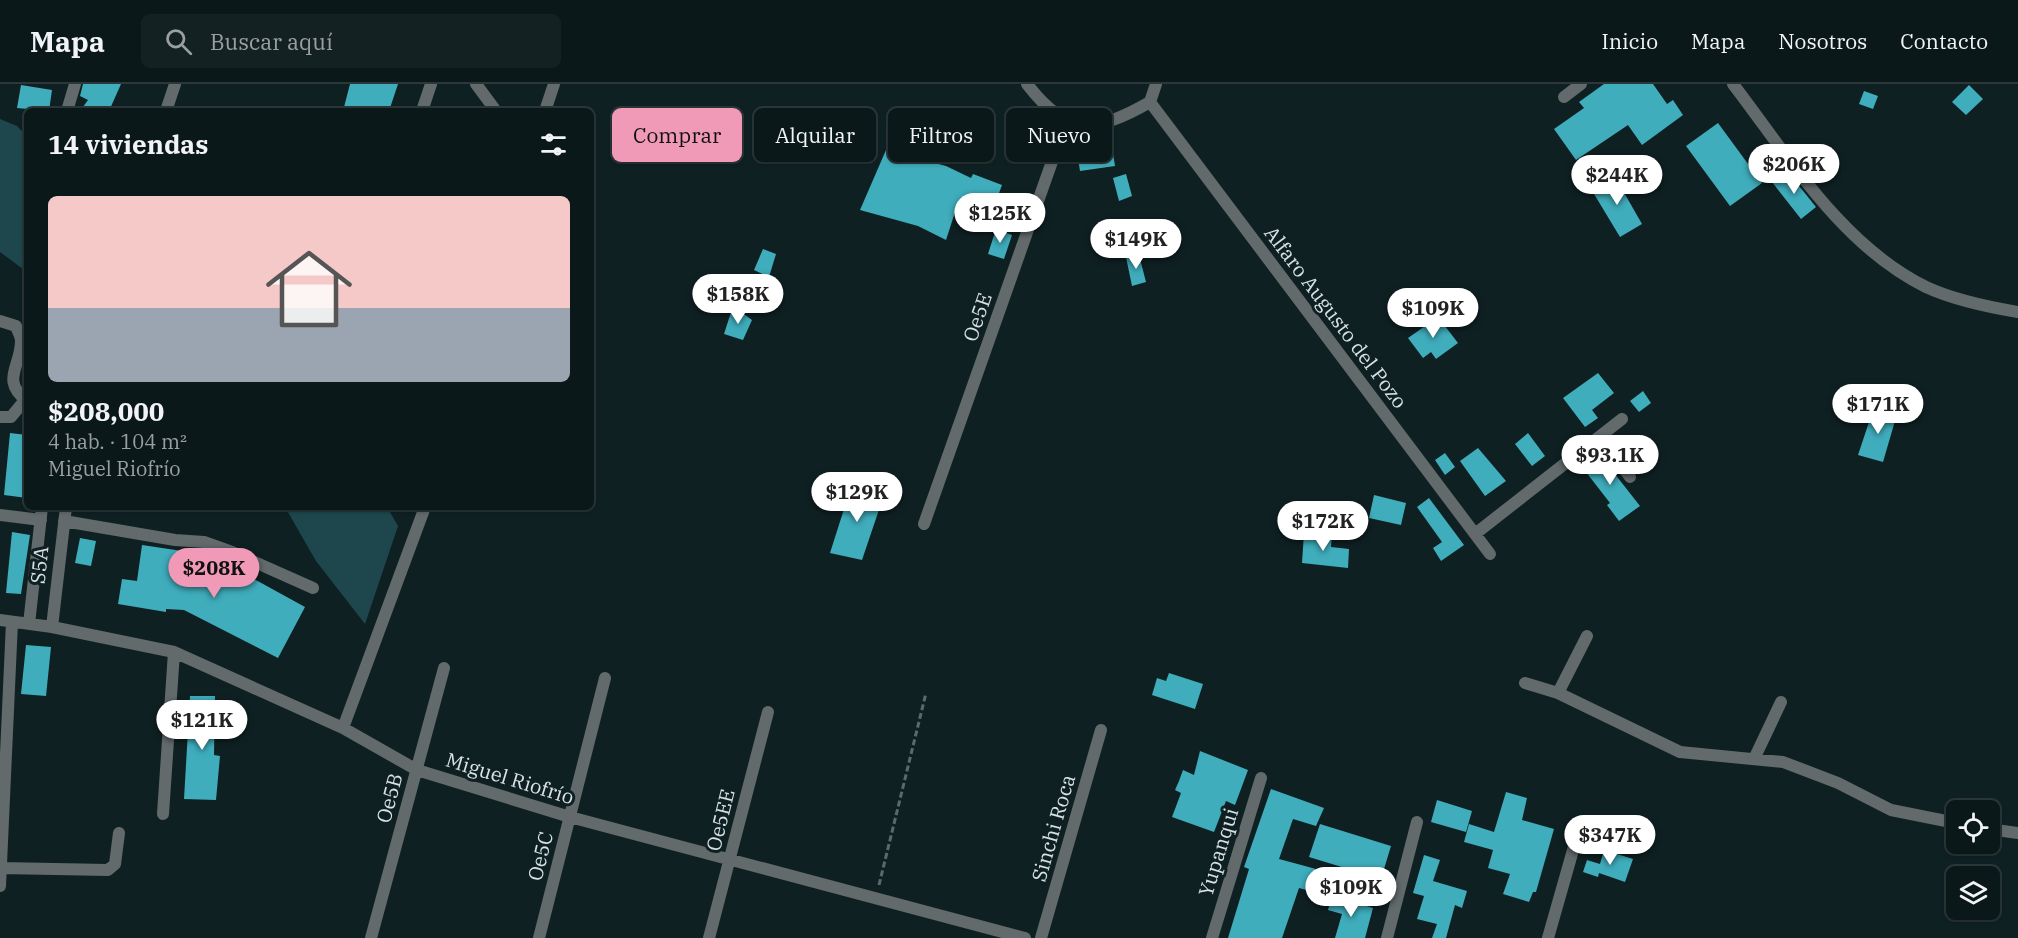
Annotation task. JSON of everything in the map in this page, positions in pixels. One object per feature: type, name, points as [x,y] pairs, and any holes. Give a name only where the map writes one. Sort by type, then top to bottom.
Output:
[{"type":"street","points":[[67,108],[75,84]]},
{"type":"street","points":[[167,108],[175,84]]},
{"type":"street","points":[[423,108],[431,84]]},
{"type":"street","points":[[476,84],[494,108]]},
{"type":"street","points":[[546,108],[554,84]]},
{"type":"street","points":[[1027,84],[1047,108]]},
{"type":"street","points":[[1112,121],[1150,102],[1156,84]]},
{"type":"street","points":[[1564,97],[1581,84]]},
{"type":"street","points":[[1733,84],[1825,204],[1859,241],[1889,265],[1927,287],[1989,308],[2018,312]]},
{"type":"street","name":"Alfaro Augusto del Pozo","points":[[1150,102],[1490,554]]},
{"type":"street","name":"Oe5E","points":[[924,524],[1052,162]]},
{"type":"street","points":[[0,321],[16,326],[21,340],[11,374],[11,386],[24,399]]},
{"type":"street","points":[[0,417],[11,417],[24,403]]},
{"type":"street","points":[[1475,534],[1622,419]]},
{"type":"street","points":[[1600,436],[1630,477]]},
{"type":"street","name":"S5A","points":[[52,627],[65,510]]},
{"type":"street","points":[[343,728],[424,510]]},
{"type":"street","points":[[0,515],[41,513],[29,624]]},
{"type":"street","points":[[63,521],[175,540],[204,542],[314,588]]},
{"type":"street","points":[[0,886],[6,621]]},
{"type":"street","name":"Miguel Riofrío","points":[[6,621],[52,627],[174,652],[343,728],[417,770],[570,817],[1024,938]]},
{"type":"street","points":[[1558,693],[1587,636]]},
{"type":"street","points":[[164,814],[174,652]]},
{"type":"street","name":"Oe5B","points":[[371,938],[444,668]]},
{"type":"street","name":"Oe5C","points":[[539,938],[605,678]]},
{"type":"street","points":[[1525,683],[1558,693],[1680,752],[1783,762],[1838,783],[1891,810],[1946,821]]},
{"type":"street","points":[[1754,759],[1781,702]]},
{"type":"street","name":"Oe5EE","points":[[710,938],[768,712]]},
{"type":"street","name":"Sinchi Roca","points":[[1041,938],[1101,730]]},
{"type":"street","name":"Yupanqui","points":[[1212,938],[1262,778]]},
{"type":"street","points":[[1388,938],[1417,822]]},
{"type":"street","points":[[1548,938],[1579,828]]},
{"type":"street","points":[[2000,831],[2018,833]]},
{"type":"street","points":[[1,868],[108,870],[115,864],[119,833]]},
{"type":"path","points":[[876,899],[926,693]]},
{"type":"shaded area","points":[[0,119],[17,126],[24,133],[24,270],[0,252]]},
{"type":"shaded area","points":[[287,510],[389,510],[398,526],[365,624],[316,561]]},
{"type":"building","points":[[83,84],[121,84],[110,108],[82,108],[88,100],[80,96]]},
{"type":"building","points":[[350,84],[398,84],[390,108],[344,108]]},
{"type":"building","points":[[1604,84],[1653,84],[1667,104],[1673,100],[1683,115],[1642,145],[1628,125],[1576,160],[1554,129],[1584,108],[1579,102]]},
{"type":"building","points":[[21,85],[52,90],[49,108],[17,108]]},
{"type":"building","points":[[1969,85],[1983,99],[1966,115],[1952,102]]},
{"type":"building","points":[[1864,91],[1878,96],[1873,109],[1859,104]]},
{"type":"building","points":[[1718,123],[1762,183],[1730,206],[1686,146]]},
{"type":"building","points":[[1112,147],[1115,166],[1080,171],[1079,162],[1112,162]]},
{"type":"building","points":[[886,150],[888,151],[888,162],[931,162],[946,166],[971,178],[973,174],[1002,185],[991,215],[958,203],[946,240],[918,226],[860,210]]},
{"type":"building","points":[[1787,171],[1816,207],[1801,219],[1772,182]]},
{"type":"building","points":[[1126,174],[1132,196],[1119,201],[1113,178]]},
{"type":"building","points":[[1614,175],[1642,224],[1620,237],[1591,189]]},
{"type":"building","points":[[996,229],[1012,235],[1004,259],[988,254]]},
{"type":"building","points":[[763,249],[776,254],[769,277],[754,270]]},
{"type":"building","points":[[1139,255],[1146,282],[1132,286],[1126,257]]},
{"type":"building","points":[[733,306],[752,320],[743,340],[724,334]]},
{"type":"building","points":[[1438,317],[1458,343],[1436,359],[1431,352],[1423,358],[1408,338]]},
{"type":"building","points":[[1598,373],[1614,393],[1592,410],[1598,418],[1585,427],[1563,398]]},
{"type":"building","points":[[1643,391],[1651,403],[1639,412],[1630,401]]},
{"type":"building","points":[[1874,407],[1897,414],[1883,462],[1858,455]]},
{"type":"building","points":[[10,433],[24,435],[24,498],[4,495]]},
{"type":"building","points":[[1528,433],[1545,456],[1532,466],[1515,444]]},
{"type":"building","points":[[1478,448],[1506,481],[1485,496],[1460,461]]},
{"type":"building","points":[[1596,450],[1640,506],[1619,521],[1607,505],[1610,503],[1579,463]]},
{"type":"building","points":[[1445,453],[1455,467],[1445,475],[1435,460]]},
{"type":"building","points":[[851,487],[885,492],[862,560],[830,553]]},
{"type":"building","points":[[1374,495],[1406,503],[1401,525],[1369,518]]},
{"type":"building","points":[[1429,498],[1464,545],[1441,561],[1433,548],[1442,542],[1417,507]]},
{"type":"building","points":[[12,532],[30,535],[21,594],[6,593]]},
{"type":"building","points":[[1304,533],[1332,535],[1331,547],[1349,549],[1348,568],[1302,563]]},
{"type":"building","points":[[80,538],[96,541],[91,566],[75,563]]},
{"type":"building","points":[[142,545],[189,552],[185,585],[207,587],[221,561],[305,607],[278,658],[184,610],[166,609],[166,612],[118,604],[122,579],[137,581]]},
{"type":"building","points":[[26,645],[51,647],[46,696],[21,694]]},
{"type":"building","points":[[1169,673],[1203,684],[1195,709],[1152,695],[1157,678],[1166,681]]},
{"type":"building","points":[[190,696],[215,696],[214,755],[220,756],[216,800],[184,799]]},
{"type":"building","points":[[1200,751],[1248,770],[1235,805],[1226,801],[1214,832],[1172,817],[1181,793],[1175,790],[1183,770],[1194,775]]},
{"type":"building","points":[[1271,789],[1324,808],[1316,826],[1293,819],[1279,859],[1316,869],[1310,891],[1299,888],[1282,938],[1228,938],[1249,869],[1244,867]]},
{"type":"building","points":[[1506,792],[1527,798],[1522,820],[1554,829],[1536,892],[1533,892],[1529,902],[1503,894],[1510,874],[1488,868],[1493,850],[1464,842],[1469,824],[1494,832]]},
{"type":"building","points":[[1437,800],[1472,811],[1466,832],[1431,822]]},
{"type":"building","points":[[1320,824],[1391,846],[1381,879],[1309,857]]},
{"type":"building","points":[[1604,850],[1633,859],[1625,882],[1599,873],[1598,877],[1583,872],[1587,860],[1600,864]]},
{"type":"building","points":[[1424,855],[1440,860],[1433,881],[1467,891],[1462,908],[1455,905],[1446,938],[1432,938],[1437,924],[1417,919],[1424,896],[1413,893]]},
{"type":"building","points":[[1332,895],[1373,908],[1365,938],[1335,938],[1342,914],[1328,910]]}]
